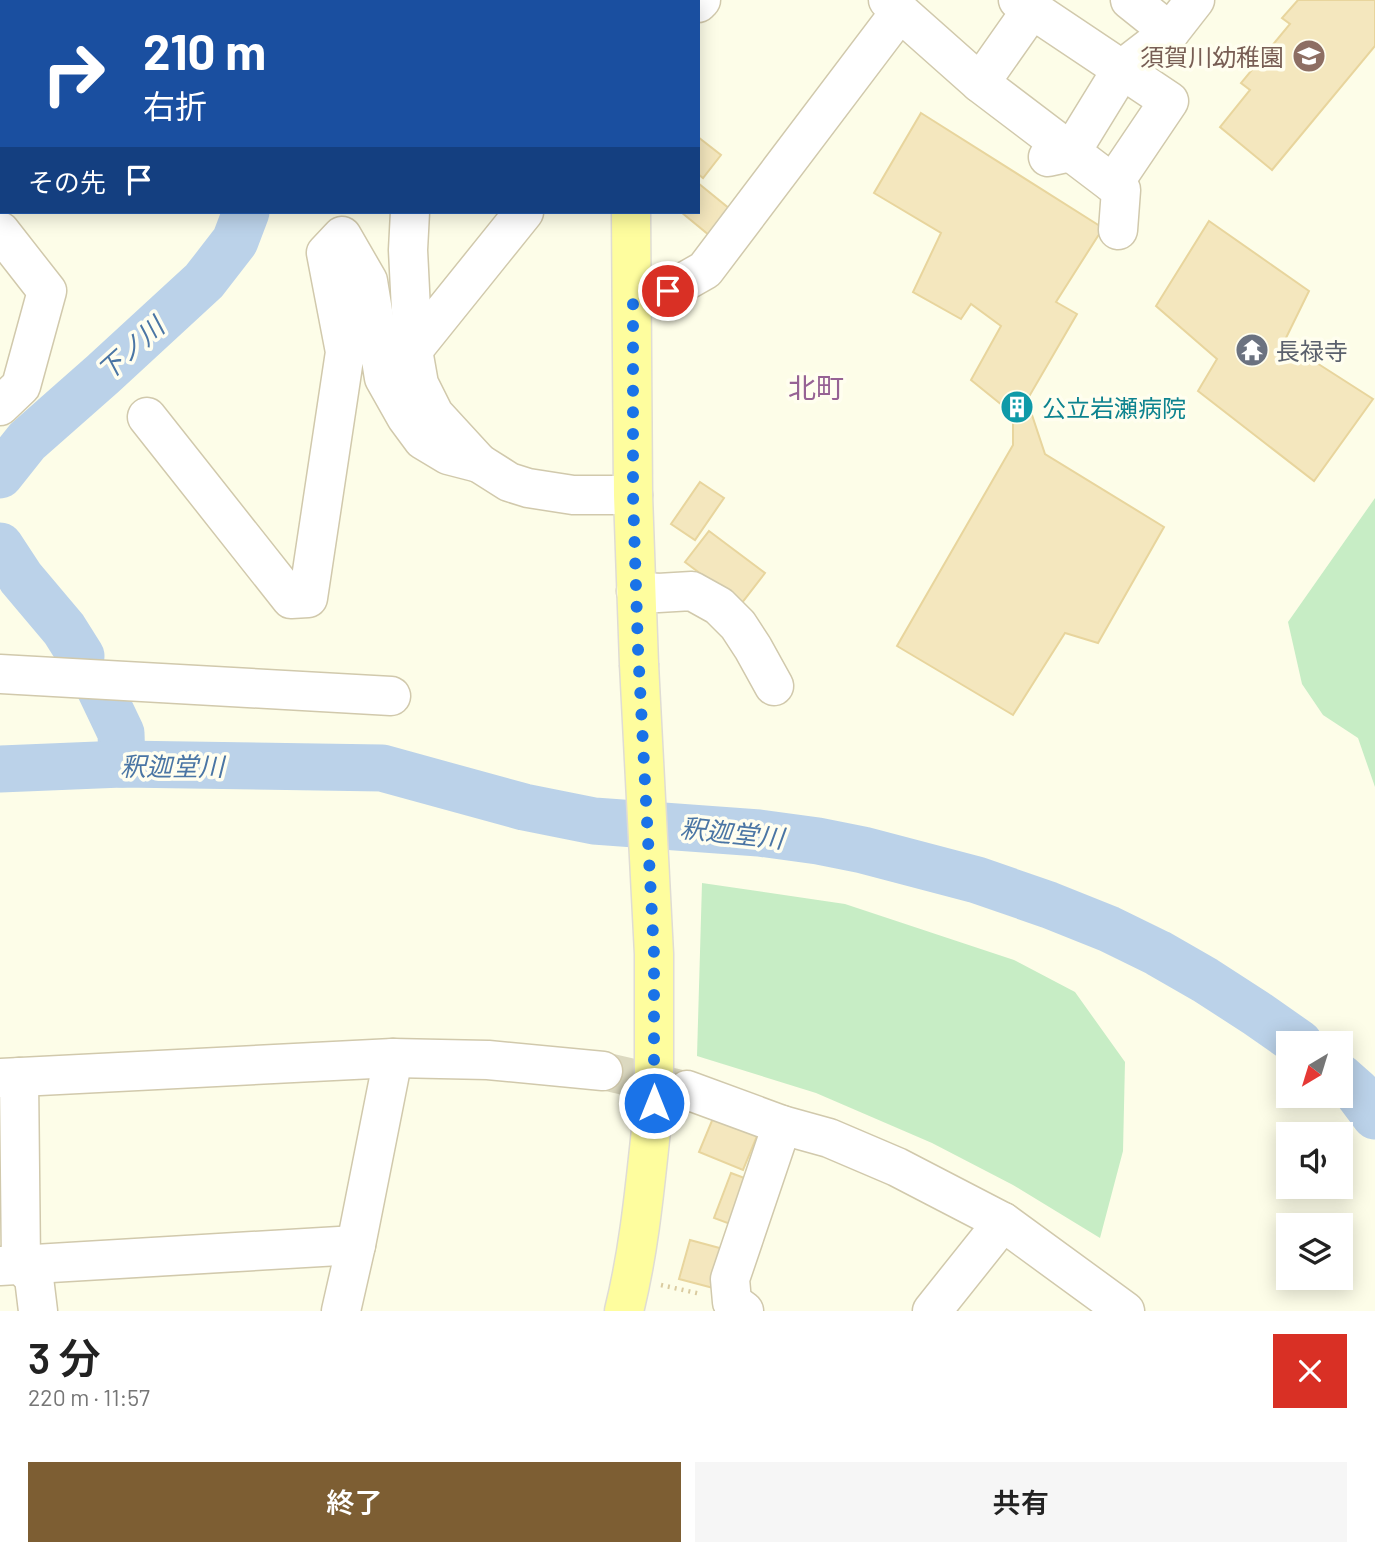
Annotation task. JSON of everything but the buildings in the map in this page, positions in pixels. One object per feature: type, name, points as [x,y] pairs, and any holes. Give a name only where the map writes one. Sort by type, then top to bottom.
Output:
[{"type":"main road","points":[[624,1311],[670,1097],[654,954],[639,664],[633,495],[631,214]]},
{"type":"street","points":[[1130,0],[1170,32]]},
{"type":"street","points":[[1071,152],[1122,69],[1170,32],[1195,0]]},
{"type":"street","points":[[981,83],[1025,5],[1169,101],[1113,184]]},
{"type":"street","points":[[633,300],[668,291],[705,270],[894,6],[981,83],[1121,190],[1118,230]]},
{"type":"street","points":[[410,214],[408,250],[413,350],[419,384],[434,415],[479,463],[509,482],[573,495],[633,495]]},
{"type":"street","points":[[413,350],[522,214]]},
{"type":"street","points":[[333,224],[368,281],[384,378],[405,416],[424,440],[448,455],[479,463]]},
{"type":"street","points":[[147,417],[291,599],[308,598],[345,352],[326,253],[333,224]]},
{"type":"street","points":[[0,231],[47,291],[21,386],[0,406]]},
{"type":"street","points":[[636,591],[692,591],[719,606],[738,625],[774,686]]},
{"type":"street","points":[[0,674],[391,695]]},
{"type":"street","points":[[11,1265],[9,1077],[393,1058],[488,1060],[603,1071]]},
{"type":"street","points":[[341,1311],[393,1058]]},
{"type":"street","points":[[670,1097],[829,1138],[897,1167],[1003,1222],[1125,1311]]},
{"type":"street","points":[[738,1306],[730,1279],[782,1125]]},
{"type":"street","points":[[932,1311],[1003,1222]]},
{"type":"street","points":[[11,1265],[356,1245]]},
{"type":"street","points":[[11,1265],[34,1278],[38,1311]]},
{"type":"path","points":[[660,1284],[738,1306]]},
{"type":"green space","points":[[1375,498],[1375,787],[1358,738],[1323,715],[1302,684],[1288,622]]},
{"type":"green space","points":[[702,883],[845,904],[1014,960],[1075,992],[1125,1062],[1123,1151],[1100,1238],[1013,1185],[932,1143],[816,1093],[697,1056]]},
{"type":"waterway","name":"下ノ川","points":[[0,475],[27,441],[204,281],[235,241],[245,214]]},
{"type":"waterway","name":"下ノ川","points":[[0,546],[21,578],[64,629],[81,656]]},
{"type":"waterway","name":"下ノ川","points":[[100,689],[121,733],[122,764]]},
{"type":"waterway","name":"釈迦堂川","points":[[0,769],[122,764],[382,768],[524,807],[594,821],[759,833],[863,850],[977,880],[1109,929],[1205,980],[1282,1031]]},
{"type":"waterway","name":"釈迦堂川","points":[[1353,1088],[1375,1116]]},
{"type":"tunnel","points":[[603,1071],[685,1090]]},
{"type":"place","name":"須賀川幼稚園","points":[[1309,56]]},
{"type":"place","name":"長禄寺","points":[[1252,350]]},
{"type":"place","name":"公立岩瀬病院","points":[[1017,407]]},
{"type":"district","name":"北町","points":[[816,387]]},
{"type":"route","points":[[654,1103],[654,954],[633,495],[633,300],[668,291]]}]
